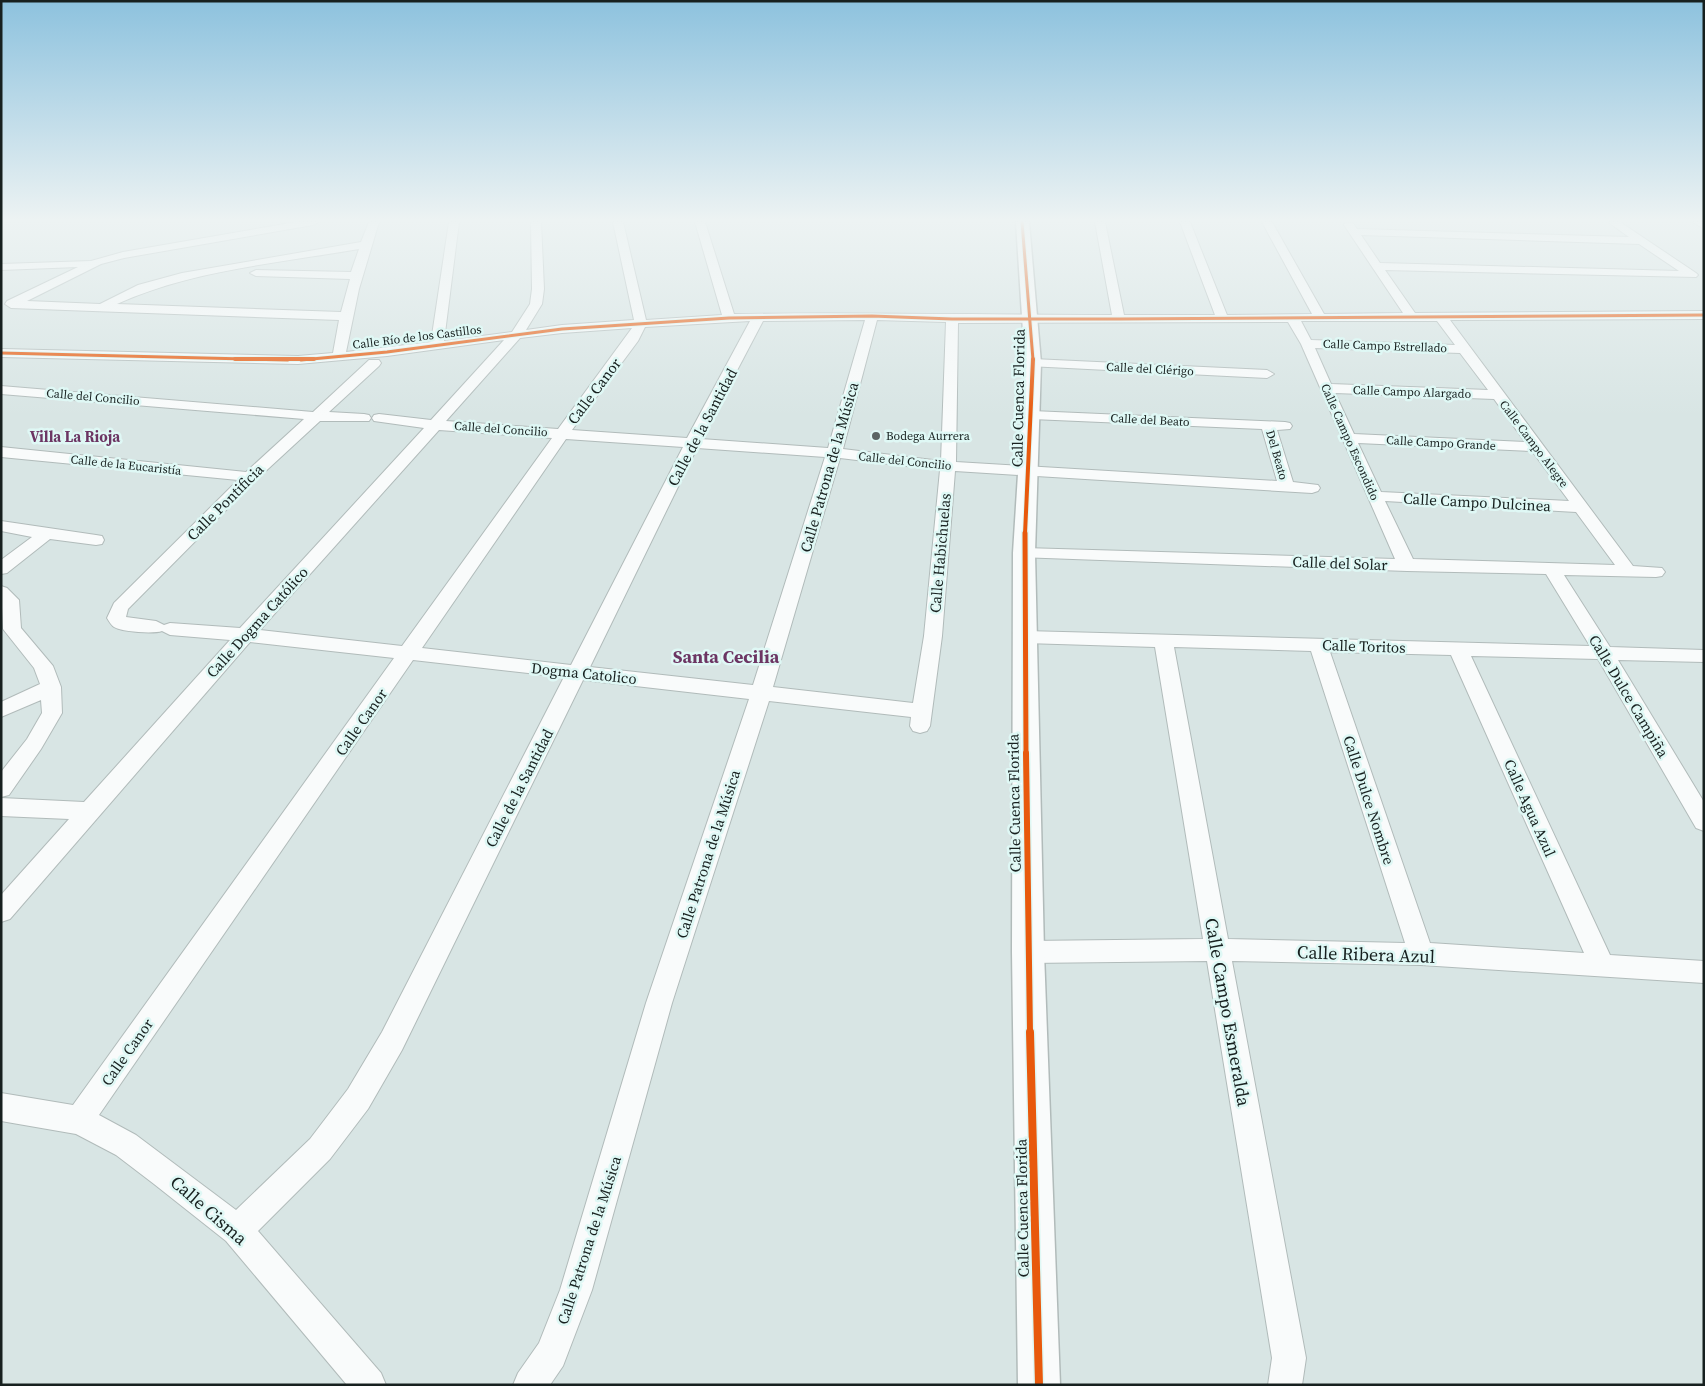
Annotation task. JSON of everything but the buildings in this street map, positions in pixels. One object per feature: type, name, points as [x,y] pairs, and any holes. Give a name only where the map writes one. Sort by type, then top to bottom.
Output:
[{"type":"street","points":[[6,306],[46,287]]},
{"type":"street","points":[[102,306],[148,287]]},
{"type":"street","points":[[339,357],[345,316],[353,287]]},
{"type":"street","points":[[437,345],[445,287]]},
{"type":"street","name":"Calle Dogma Católico","points":[[1,912],[245,635],[517,334],[536,304],[538,287]]},
{"type":"street","points":[[633,287],[641,323]]},
{"type":"street","points":[[720,287],[729,318]]},
{"type":"street","name":"Calle Cuenca Florida","points":[[1028,287],[1033,363],[1024,552],[1028,952],[1039,1385]]},
{"type":"street","points":[[1113,287],[1119,319]]},
{"type":"street","points":[[1210,287],[1222,317]]},
{"type":"street","points":[[1303,287],[1320,317]]},
{"type":"street","points":[[1392,287],[1411,316]]},
{"type":"street","points":[[6,306],[102,306],[345,316]]},
{"type":"street","name":"Calle Río de los Castillos","points":[[1,353],[261,360],[339,357],[562,329],[759,317],[872,316],[952,319],[1119,319],[1704,315]]},
{"type":"street","name":"Calle Patrona de la Música","points":[[530,1385],[551,1354],[576,1290],[659,1003],[761,692],[834,453],[872,316]]},
{"type":"street","name":"Calle Campo Alegre","points":[[1440,316],[1628,571]]},
{"type":"street","name":"Calle de la Santidad","points":[[237,1230],[320,1150],[358,1100],[392,1040],[692,443],[759,317]]},
{"type":"street","name":"Calle Campo Escondido","points":[[1292,318],[1307,344],[1407,566]]},
{"type":"street","name":"Calle Habichuelas","points":[[921,719],[933,636],[948,466],[952,319]]},
{"type":"street","name":"Calle Canor","points":[[79,1120],[563,433],[633,338],[641,323]]},
{"type":"street","name":"Calle Campo Estrellado","points":[[1307,344],[1463,349]]},
{"type":"street","name":"Calle Pontificia","points":[[245,635],[121,623],[116,618],[120,607],[250,477],[314,416],[374,363]]},
{"type":"street","name":"Calle del Clérigo","points":[[1033,363],[1267,374]]},
{"type":"street","name":"Calle Campo Alargado","points":[[1326,388],[1497,395]]},
{"type":"street","name":"Calle del Concilio","points":[[1,390],[314,416],[371,418],[435,425],[834,453],[948,466],[1312,488]]},
{"type":"street","name":"Calle del Beato","points":[[1032,414],[1285,426]]},
{"type":"street","name":"Del Beato","points":[[1268,425],[1286,486]]},
{"type":"street","name":"Calle Campo Grande","points":[[1348,438],[1535,447]]},
{"type":"street","name":"Calle de la Eucaristía","points":[[1,452],[250,477]]},
{"type":"street","name":"Calle Campo Dulcinea","points":[[1374,496],[1580,507]]},
{"type":"street","points":[[1,526],[96,540]]},
{"type":"street","points":[[1,569],[46,534]]},
{"type":"street","name":"Calle del Solar","points":[[1024,552],[1407,566],[1656,572]]},
{"type":"street","name":"Calle Dulce Campiña","points":[[1552,570],[1704,822]]},
{"type":"street","points":[[1,592],[10,600],[12,629],[43,666],[51,686],[52,713],[34,744],[1,789]]},
{"type":"street","name":"Dogma Catolico","points":[[245,635],[761,692],[921,719]]},
{"type":"street","name":"Calle Toritos","points":[[1025,637],[1704,656]]},
{"type":"street","name":"Calle Campo Esmeralda","points":[[1163,640],[1289,1358],[1286,1385]]},
{"type":"street","name":"Calle Dulce Nombre","points":[[1318,645],[1421,954]]},
{"type":"street","name":"Calle Agua Azul","points":[[1458,649],[1603,967]]},
{"type":"street","points":[[1,710],[51,686]]},
{"type":"street","points":[[1,807],[88,811]]},
{"type":"street","name":"Calle Ribera Azul","points":[[1028,952],[1217,950],[1421,954],[1704,972]]},
{"type":"street","name":"Calle Cisma","points":[[1,1107],[79,1120],[126,1145],[165,1173],[237,1230],[369,1385]]},
{"type":"cycle path","points":[[1027,287],[1033,363],[1024,553],[1028,952],[1039,1385]]},
{"type":"cycle path","points":[[1,353],[298,360],[387,352],[562,329],[729,318],[872,316],[952,319],[1119,319],[1704,315]]},
{"type":"place","name":"Bodega Aurrera","points":[[876,436]]},
{"type":"district","name":"Villa La Rioja","points":[[75,436]]},
{"type":"district","name":"Santa Cecilia","points":[[726,656]]}]
